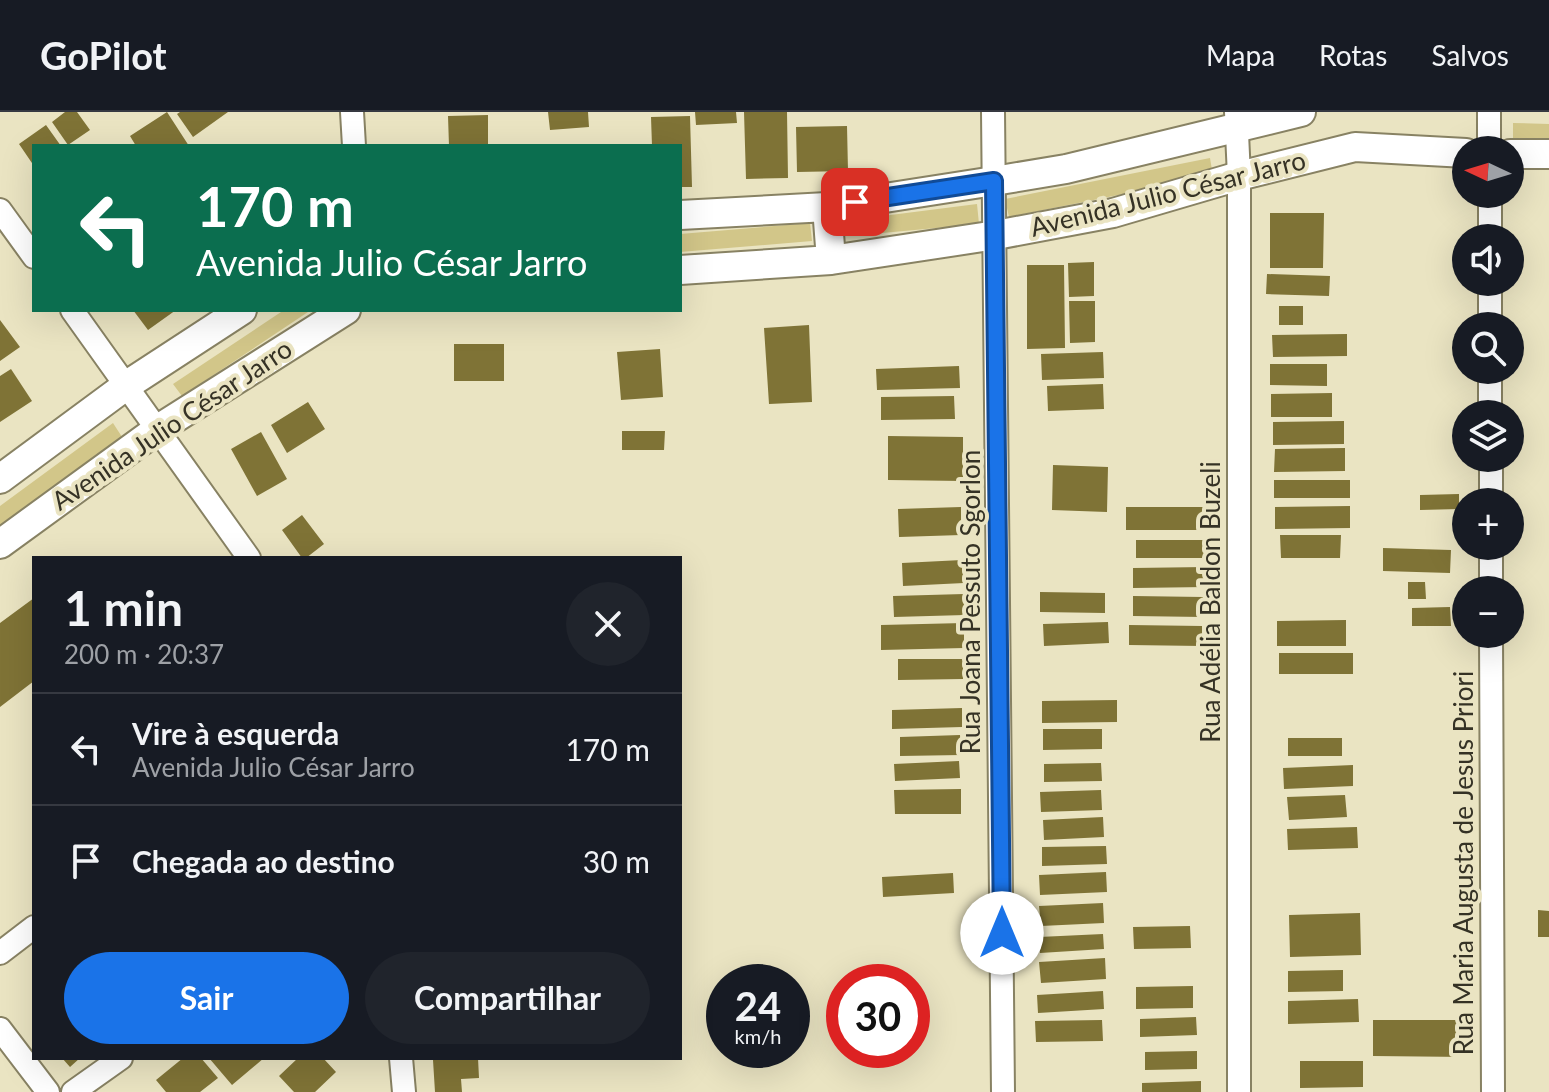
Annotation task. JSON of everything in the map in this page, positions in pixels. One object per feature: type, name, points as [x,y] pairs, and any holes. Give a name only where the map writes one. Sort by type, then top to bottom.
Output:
[{"type":"street","points":[[352,112],[354,144]]},
{"type":"street","name":"Rua Joana Pessuto Sgorlon","points":[[993,112],[1003,1092]]},
{"type":"street","name":"Avenida Julio César Jarro","points":[[682,215],[827,207],[994,181],[1066,169],[1236,120],[1301,112]]},
{"type":"street","points":[[1489,112],[1489,136]]},
{"type":"street","name":"Rua Adélia Baldon Buzeli","points":[[1236,120],[1239,176],[1239,1092]]},
{"type":"street","name":"Avenida Julio César Jarro","points":[[682,270],[831,260],[996,235],[1113,213],[1239,176],[1355,147],[1452,152]]},
{"type":"street","points":[[1524,154],[1549,154]]},
{"type":"street","points":[[827,207],[831,260]]},
{"type":"street","points":[[0,210],[32,254]]},
{"type":"street","points":[[73,312],[248,556]]},
{"type":"street","name":"Avenida Julio César Jarro","points":[[0,479],[127,385],[239,312]]},
{"type":"street","name":"Avenida Julio César Jarro","points":[[0,544],[158,429],[343,312]]},
{"type":"street","name":"Rua Maria Augusta de Jesus Priori","points":[[1491,648],[1493,1092]]},
{"type":"street","points":[[0,953],[32,929]]},
{"type":"street","points":[[0,1029],[48,1092]]},
{"type":"street","points":[[73,1092],[118,1060]]},
{"type":"street","points":[[383,1092],[403,1076]]},
{"type":"shaded area","points":[[1513,123],[1549,124],[1549,142],[1524,142],[1524,136],[1513,136]]},
{"type":"shaded area","points":[[1210,158],[1213,176],[1009,217],[1005,199]]},
{"type":"shaded area","points":[[977,204],[979,224],[861,235],[859,219]]},
{"type":"shaded area","points":[[810,223],[812,241],[682,252],[682,234]]},
{"type":"shaded area","points":[[281,312],[308,312],[182,396],[173,384]]},
{"type":"shaded area","points":[[113,423],[124,440],[0,530],[0,506]]},
{"type":"building","points":[[65,112],[77,112],[90,130],[67,144],[52,122]]},
{"type":"building","points":[[167,112],[188,144],[135,144],[130,136]]},
{"type":"building","points":[[228,112],[193,137],[177,114]]},
{"type":"building","points":[[548,112],[588,112],[589,127],[550,130]]},
{"type":"building","points":[[695,112],[736,112],[737,123],[696,125]]},
{"type":"building","points":[[744,112],[787,112],[788,178],[746,179]]},
{"type":"building","points":[[488,115],[488,144],[449,144],[448,116]]},
{"type":"building","points":[[690,116],[692,187],[682,187],[682,144],[652,144],[651,117]]},
{"type":"building","points":[[46,125],[60,144],[32,144],[32,163],[19,144]]},
{"type":"building","points":[[847,126],[848,171],[797,172],[796,127]]},
{"type":"building","points":[[1270,213],[1324,213],[1323,268],[1270,268]]},
{"type":"building","points":[[1094,262],[1094,296],[1069,297],[1068,263]]},
{"type":"building","points":[[1027,265],[1064,265],[1065,348],[1027,349]]},
{"type":"building","points":[[1267,274],[1330,276],[1329,296],[1266,294]]},
{"type":"building","points":[[1069,301],[1095,301],[1095,342],[1070,343]]},
{"type":"building","points":[[1279,306],[1303,306],[1303,325],[1279,325]]},
{"type":"building","points":[[134,312],[173,312],[148,330]]},
{"type":"building","points":[[0,320],[20,347],[0,361]]},
{"type":"building","points":[[809,325],[812,402],[769,404],[764,328]]},
{"type":"building","points":[[1347,334],[1347,356],[1273,357],[1272,335]]},
{"type":"building","points":[[454,344],[504,344],[504,381],[454,381]]},
{"type":"building","points":[[660,349],[663,397],[621,400],[617,352]]},
{"type":"building","points":[[1103,352],[1104,378],[1042,380],[1041,354]]},
{"type":"building","points":[[1270,364],[1327,364],[1327,386],[1270,385]]},
{"type":"building","points":[[959,366],[960,388],[877,390],[876,369]]},
{"type":"building","points":[[11,369],[32,401],[0,422],[0,376]]},
{"type":"building","points":[[1103,384],[1104,409],[1048,411],[1047,386]]},
{"type":"building","points":[[1332,393],[1332,417],[1271,417],[1271,394]]},
{"type":"building","points":[[954,396],[955,419],[881,420],[881,397]]},
{"type":"building","points":[[308,402],[325,429],[287,453],[271,425]]},
{"type":"building","points":[[1344,421],[1344,444],[1273,445],[1273,422]]},
{"type":"building","points":[[622,431],[665,431],[664,450],[622,450]]},
{"type":"building","points":[[261,432],[287,479],[257,496],[231,449]]},
{"type":"building","points":[[888,436],[963,437],[963,481],[888,480]]},
{"type":"building","points":[[1345,448],[1345,471],[1274,472],[1275,449]]},
{"type":"building","points":[[1053,465],[1108,467],[1107,512],[1052,510]]},
{"type":"building","points":[[1274,480],[1350,480],[1350,498],[1274,498]]},
{"type":"building","points":[[1452,494],[1452,509],[1420,510],[1420,495]]},
{"type":"building","points":[[1350,506],[1350,528],[1275,529],[1275,507]]},
{"type":"building","points":[[961,507],[961,535],[899,537],[898,509]]},
{"type":"building","points":[[1126,507],[1205,507],[1205,530],[1126,530]]},
{"type":"building","points":[[302,515],[324,544],[309,556],[301,556],[282,530]]},
{"type":"building","points":[[1280,535],[1341,535],[1340,558],[1281,558]]},
{"type":"building","points":[[1136,540],[1206,540],[1205,558],[1136,558]]},
{"type":"building","points":[[1383,548],[1451,550],[1450,573],[1383,571]]},
{"type":"building","points":[[962,560],[964,583],[903,586],[902,563]]},
{"type":"building","points":[[1206,567],[1206,587],[1133,588],[1133,568]]},
{"type":"building","points":[[1408,582],[1425,582],[1426,599],[1408,599]]},
{"type":"building","points":[[1040,592],[1105,593],[1105,613],[1040,612]]},
{"type":"building","points":[[964,594],[965,615],[894,617],[893,596]]},
{"type":"building","points":[[1133,596],[1203,597],[1203,617],[1133,616]]},
{"type":"building","points":[[32,599],[32,683],[0,707],[0,623]]},
{"type":"building","points":[[1450,607],[1451,626],[1412,626],[1412,608]]},
{"type":"building","points":[[1346,620],[1346,646],[1277,646],[1277,621]]},
{"type":"building","points":[[1108,622],[1109,643],[1044,646],[1043,624]]},
{"type":"building","points":[[964,623],[964,648],[881,650],[881,625]]},
{"type":"building","points":[[1129,625],[1202,626],[1202,646],[1129,645]]},
{"type":"building","points":[[1279,653],[1353,653],[1353,674],[1279,674]]},
{"type":"building","points":[[898,659],[963,659],[963,679],[898,680]]},
{"type":"building","points":[[1117,700],[1117,722],[1042,723],[1042,701]]},
{"type":"building","points":[[962,708],[962,727],[892,729],[892,710]]},
{"type":"building","points":[[1043,729],[1102,729],[1102,749],[1043,750]]},
{"type":"building","points":[[960,735],[961,755],[900,756],[900,737]]},
{"type":"building","points":[[1288,738],[1342,738],[1342,756],[1288,756]]},
{"type":"building","points":[[959,761],[960,778],[895,781],[894,764]]},
{"type":"building","points":[[1101,763],[1102,781],[1044,782],[1044,764]]},
{"type":"building","points":[[1353,765],[1353,786],[1284,789],[1283,768]]},
{"type":"building","points":[[961,789],[961,814],[895,814],[894,790]]},
{"type":"building","points":[[1101,790],[1102,810],[1041,812],[1040,792]]},
{"type":"building","points":[[1345,795],[1347,817],[1289,820],[1287,797]]},
{"type":"building","points":[[1103,817],[1104,837],[1044,840],[1043,820]]},
{"type":"building","points":[[1357,827],[1358,848],[1288,850],[1287,829]]},
{"type":"building","points":[[1106,846],[1107,864],[1042,866],[1042,847]]},
{"type":"building","points":[[1106,872],[1107,892],[1040,895],[1039,875]]},
{"type":"building","points":[[953,873],[954,893],[883,897],[882,877]]},
{"type":"building","points":[[1103,903],[1104,923],[1041,926],[1039,906]]},
{"type":"building","points":[[1538,910],[1549,911],[1549,937],[1538,937]]},
{"type":"building","points":[[1360,913],[1361,955],[1290,957],[1289,915]]},
{"type":"building","points":[[1190,926],[1191,948],[1134,949],[1133,927]]},
{"type":"building","points":[[1103,934],[1104,949],[1040,953],[1039,937]]},
{"type":"building","points":[[1105,958],[1106,979],[1041,983],[1039,962]]},
{"type":"building","points":[[1343,970],[1343,991],[1288,992],[1288,971]]},
{"type":"building","points":[[1193,986],[1193,1008],[1136,1009],[1136,987]]},
{"type":"building","points":[[1103,991],[1104,1009],[1038,1013],[1037,995]]},
{"type":"building","points":[[1358,999],[1359,1022],[1288,1024],[1288,1001]]},
{"type":"building","points":[[1196,1017],[1197,1035],[1140,1037],[1140,1019]]},
{"type":"building","points":[[1102,1020],[1103,1041],[1036,1042],[1035,1021]]},
{"type":"building","points":[[1373,1020],[1468,1020],[1467,1057],[1373,1056]]},
{"type":"building","points":[[1197,1051],[1197,1069],[1145,1070],[1145,1052]]},
{"type":"building","points":[[64,1060],[78,1060],[70,1067]]},
{"type":"building","points":[[181,1060],[203,1060],[218,1078],[200,1092],[166,1092],[156,1080]]},
{"type":"building","points":[[211,1060],[262,1060],[232,1085]]},
{"type":"building","points":[[296,1060],[325,1060],[336,1072],[315,1092],[294,1092],[279,1076]]},
{"type":"building","points":[[433,1060],[478,1060],[479,1078],[461,1079],[462,1092],[435,1092]]},
{"type":"building","points":[[1300,1061],[1363,1061],[1363,1087],[1300,1088]]},
{"type":"building","points":[[1201,1081],[1201,1092],[1142,1092],[1142,1083]]},
{"type":"route","points":[[855,202],[994,181],[1002,933]]}]
